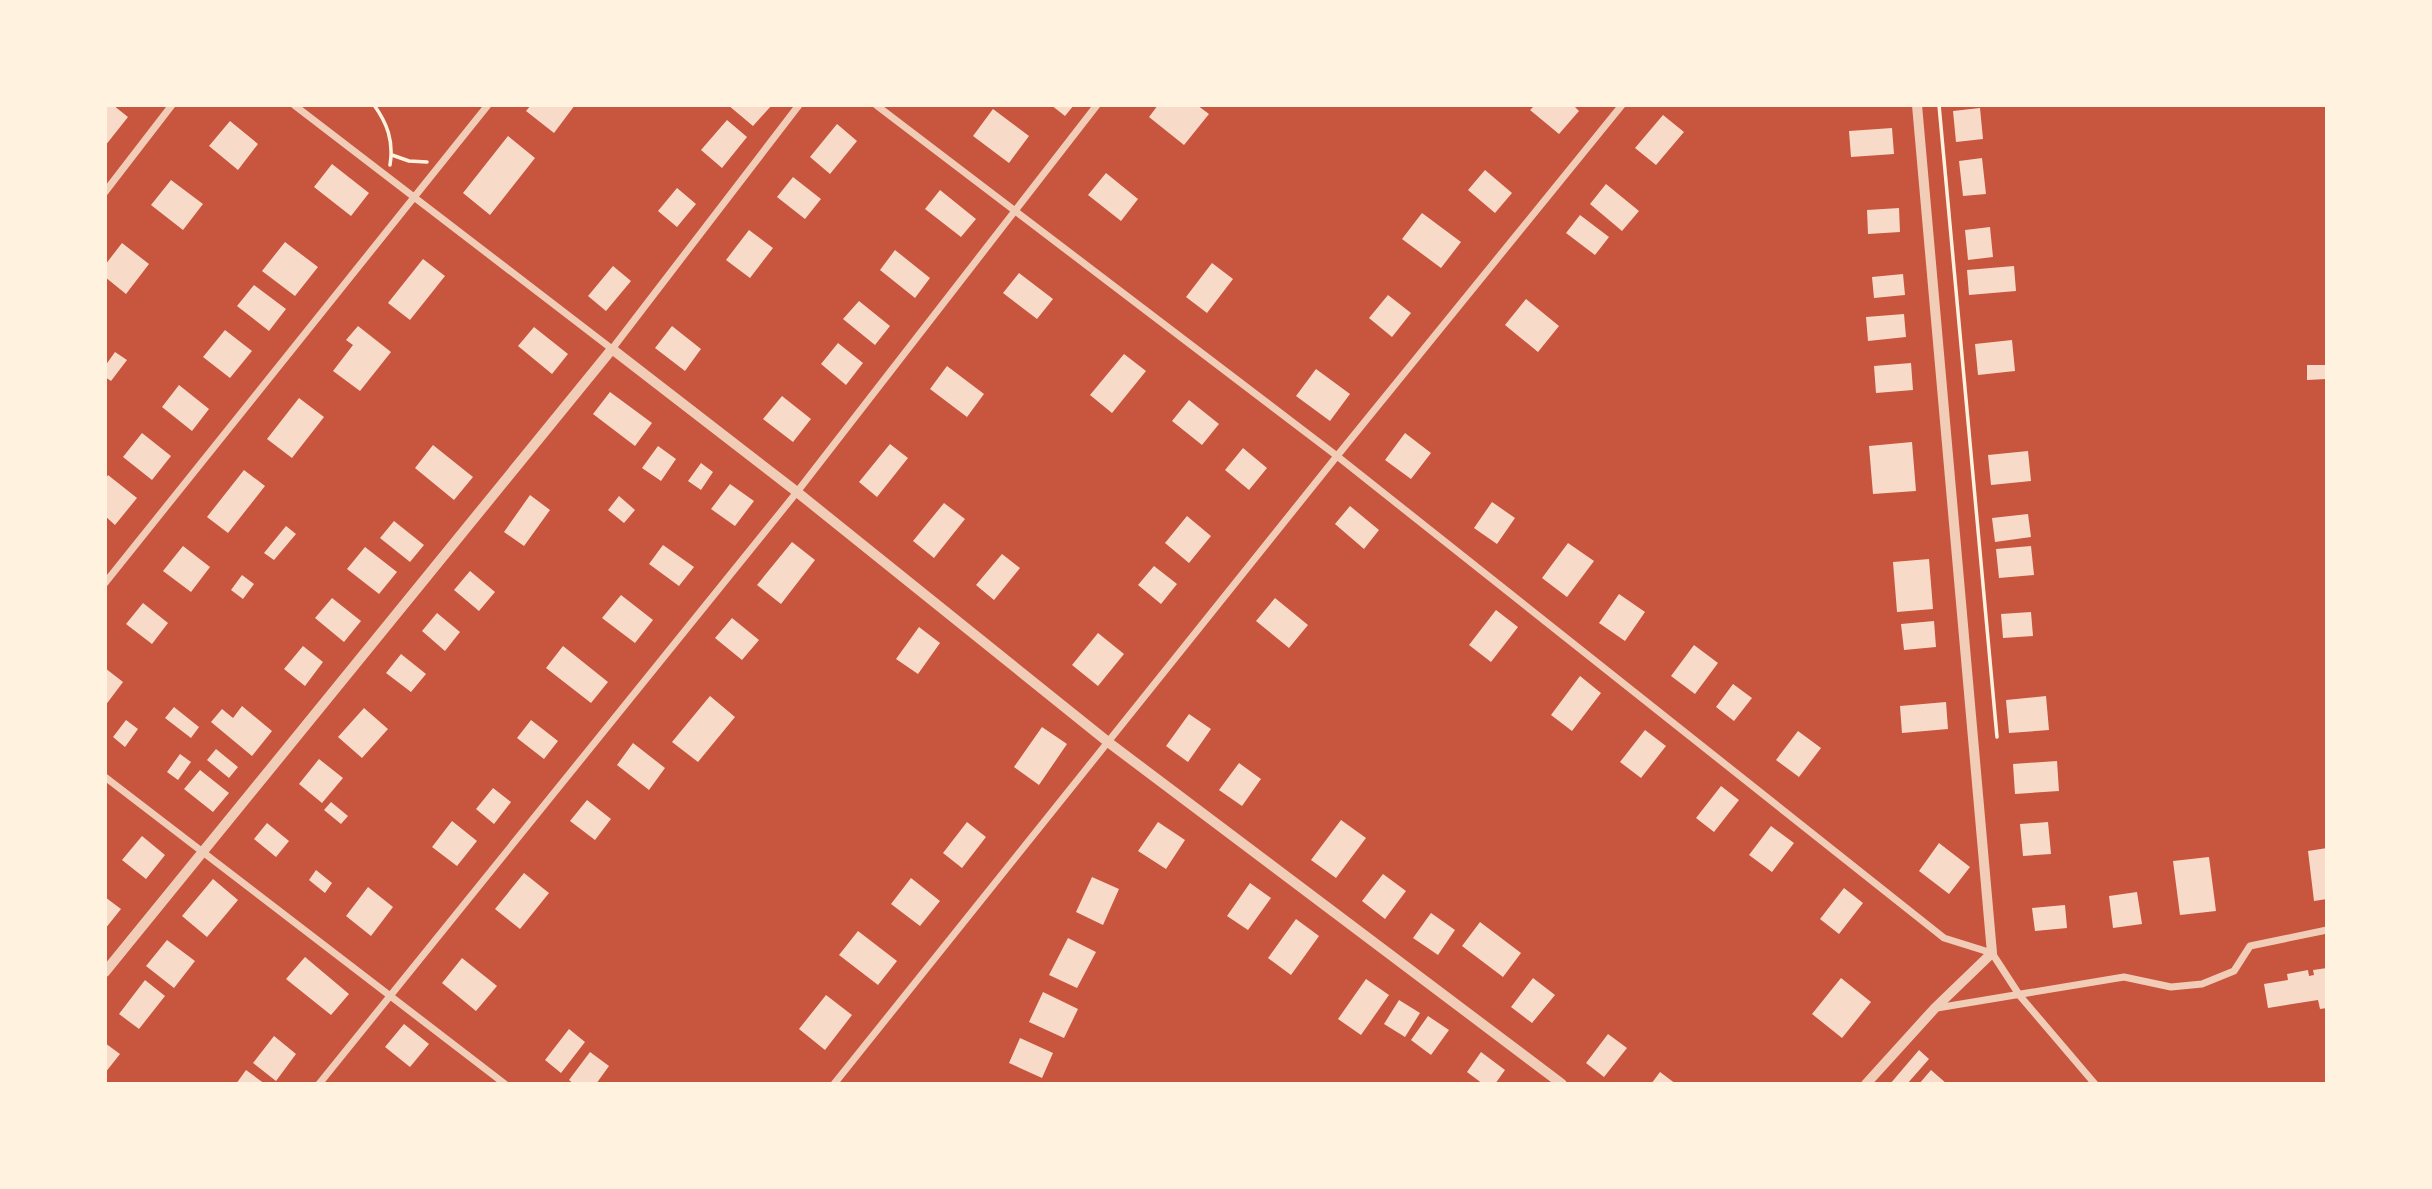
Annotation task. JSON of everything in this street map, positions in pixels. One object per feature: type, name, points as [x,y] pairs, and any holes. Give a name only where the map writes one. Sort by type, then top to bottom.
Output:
[{"type":"street","points":[[105,192],[172,105]]},
{"type":"street","points":[[294,105],[797,492],[1108,742],[1562,1084]]},
{"type":"street","points":[[105,583],[488,105]]},
{"type":"street","points":[[105,972],[612,349],[799,105]]},
{"type":"street","points":[[876,105],[1337,456],[1944,938],[1992,953]]},
{"type":"street","points":[[319,1084],[797,492],[1097,105]]},
{"type":"street","points":[[834,1084],[1622,105]]},
{"type":"street","points":[[1917,105],[1992,953],[2020,996],[2095,1084]]},
{"type":"street","points":[[105,777],[505,1084]]},
{"type":"street","points":[[1935,1008],[2124,977],[2171,987],[2202,984],[2234,971],[2250,946],[2327,930]]},
{"type":"street","points":[[1866,1084],[1935,1008],[1992,953]]},
{"type":"path","points":[[374,105],[387,123],[392,155],[388,177]]},
{"type":"path","points":[[1939,105],[1997,737]]},
{"type":"path","points":[[392,155],[410,161],[442,163]]},
{"type":"building","points":[[105,105],[113,105],[128,117],[105,146]]},
{"type":"building","points":[[531,105],[575,105],[554,133],[526,111]]},
{"type":"building","points":[[728,105],[772,105],[753,126]]},
{"type":"building","points":[[1051,105],[1074,105],[1065,116]]},
{"type":"building","points":[[1158,105],[1197,105],[1209,114],[1184,145],[1149,117]]},
{"type":"building","points":[[1535,105],[1573,105],[1579,111],[1559,134],[1530,110]]},
{"type":"building","points":[[1980,108],[1983,139],[1956,142],[1953,111]]},
{"type":"building","points":[[993,109],[1029,136],[1009,163],[973,136]]},
{"type":"building","points":[[1663,115],[1684,132],[1656,165],[1635,148]]},
{"type":"building","points":[[727,120],[747,137],[722,168],[701,150]]},
{"type":"building","points":[[230,121],[258,144],[238,170],[209,146]]},
{"type":"building","points":[[837,124],[857,141],[830,174],[810,157]]},
{"type":"building","points":[[1892,128],[1894,154],[1851,157],[1849,131]]},
{"type":"building","points":[[508,136],[535,158],[490,215],[463,193]]},
{"type":"building","points":[[1982,158],[1986,194],[1963,196],[1959,161]]},
{"type":"building","points":[[332,164],[369,193],[351,216],[314,187]]},
{"type":"building","points":[[1485,170],[1512,193],[1495,213],[1468,190]]},
{"type":"building","points":[[1106,173],[1138,199],[1121,221],[1088,195]]},
{"type":"building","points":[[793,177],[821,199],[805,219],[777,197]]},
{"type":"building","points":[[171,180],[203,204],[183,230],[151,205]]},
{"type":"building","points":[[1606,184],[1639,211],[1622,231],[1590,204]]},
{"type":"building","points":[[677,188],[696,204],[677,227],[658,211]]},
{"type":"building","points":[[940,190],[976,219],[961,237],[925,209]]},
{"type":"building","points":[[1899,208],[1900,232],[1868,234],[1867,210]]},
{"type":"building","points":[[1422,213],[1461,242],[1441,268],[1402,239]]},
{"type":"building","points":[[1580,215],[1609,237],[1595,255],[1566,233]]},
{"type":"building","points":[[1990,227],[1993,257],[1968,260],[1965,230]]},
{"type":"building","points":[[749,230],[773,248],[750,278],[726,260]]},
{"type":"building","points":[[285,242],[318,267],[295,296],[262,271]]},
{"type":"building","points":[[122,243],[149,264],[126,294],[105,277],[105,265]]},
{"type":"building","points":[[895,250],[930,278],[915,298],[880,270]]},
{"type":"building","points":[[423,259],[445,276],[410,320],[388,303]]},
{"type":"building","points":[[1212,263],[1233,279],[1207,313],[1186,297]]},
{"type":"building","points":[[613,266],[631,281],[606,311],[588,296]]},
{"type":"building","points":[[2014,266],[2016,291],[1969,295],[1967,270]]},
{"type":"building","points":[[1019,273],[1053,299],[1037,319],[1003,293]]},
{"type":"building","points":[[1903,274],[1905,295],[1874,298],[1872,277]]},
{"type":"building","points":[[254,285],[286,309],[269,331],[237,306]]},
{"type":"building","points":[[1388,295],[1411,313],[1392,337],[1369,318]]},
{"type":"building","points":[[1526,299],[1559,326],[1538,352],[1505,325]]},
{"type":"building","points":[[859,301],[890,326],[875,345],[843,319]]},
{"type":"building","points":[[1904,314],[1906,337],[1868,341],[1866,317]]},
{"type":"building","points":[[358,326],[391,352],[360,391],[333,371],[353,345],[346,340]]},
{"type":"building","points":[[672,326],[701,349],[685,371],[655,348]]},
{"type":"building","points":[[534,327],[568,354],[552,374],[518,346]]},
{"type":"building","points":[[225,330],[252,351],[230,378],[203,357]]},
{"type":"building","points":[[2012,340],[2015,371],[1978,375],[1975,344]]},
{"type":"building","points":[[838,343],[863,363],[846,385],[821,364]]},
{"type":"building","points":[[115,352],[127,360],[111,381],[105,377],[105,366]]},
{"type":"building","points":[[1124,354],[1146,371],[1112,413],[1090,395]]},
{"type":"building","points":[[1911,363],[1913,390],[1876,393],[1874,366]]},
{"type":"building","points":[[2307,365],[2327,365],[2327,379],[2307,380]]},
{"type":"building","points":[[947,366],[984,394],[967,417],[930,389]]},
{"type":"building","points":[[1316,369],[1350,394],[1330,421],[1296,396]]},
{"type":"building","points":[[179,385],[209,409],[192,431],[162,407]]},
{"type":"building","points":[[610,392],[652,423],[635,446],[593,414]]},
{"type":"building","points":[[782,396],[811,419],[793,442],[763,419]]},
{"type":"building","points":[[299,398],[324,417],[292,458],[267,439]]},
{"type":"building","points":[[1189,400],[1219,424],[1202,445],[1172,421]]},
{"type":"building","points":[[142,433],[171,456],[152,480],[123,457]]},
{"type":"building","points":[[1405,433],[1431,453],[1411,479],[1385,460]]},
{"type":"building","points":[[1912,442],[1916,491],[1873,494],[1869,446]]},
{"type":"building","points":[[890,444],[908,458],[877,497],[859,482]]},
{"type":"building","points":[[433,445],[473,477],[454,500],[415,468]]},
{"type":"building","points":[[658,446],[676,459],[661,481],[642,468]]},
{"type":"building","points":[[1243,448],[1267,468],[1249,490],[1225,470]]},
{"type":"building","points":[[2028,451],[2031,481],[1991,485],[1988,455]]},
{"type":"building","points":[[701,463],[713,472],[701,490],[688,481]]},
{"type":"building","points":[[244,470],[265,486],[228,533],[207,517]]},
{"type":"building","points":[[108,475],[137,498],[115,525],[105,516],[105,480]]},
{"type":"building","points":[[730,484],[754,501],[735,526],[711,509]]},
{"type":"building","points":[[530,495],[550,510],[524,546],[504,532]]},
{"type":"building","points":[[619,496],[635,510],[624,523],[608,510]]},
{"type":"building","points":[[1492,502],[1515,518],[1497,544],[1474,528]]},
{"type":"building","points":[[944,503],[965,519],[934,558],[913,541]]},
{"type":"building","points":[[1350,506],[1379,530],[1364,549],[1335,524]]},
{"type":"building","points":[[2028,514],[2031,537],[1995,542],[1992,518]]},
{"type":"building","points":[[1187,516],[1211,536],[1189,563],[1165,543]]},
{"type":"building","points":[[394,521],[424,545],[410,562],[380,538]]},
{"type":"building","points":[[286,526],[296,534],[274,560],[264,553]]},
{"type":"building","points":[[792,542],[815,560],[781,604],[757,585]]},
{"type":"building","points":[[1568,543],[1594,561],[1567,597],[1542,578]]},
{"type":"building","points":[[663,545],[694,567],[679,586],[649,564]]},
{"type":"building","points":[[183,546],[210,567],[191,592],[163,571]]},
{"type":"building","points":[[2031,546],[2034,575],[1999,578],[1996,549]]},
{"type":"building","points":[[365,547],[397,572],[379,594],[347,569]]},
{"type":"building","points":[[1002,554],[1020,568],[994,600],[976,585]]},
{"type":"building","points":[[1929,559],[1933,609],[1897,612],[1893,562]]},
{"type":"building","points":[[1154,566],[1177,584],[1161,604],[1138,585]]},
{"type":"building","points":[[470,571],[495,592],[479,611],[454,590]]},
{"type":"building","points":[[242,575],[254,584],[243,599],[231,590]]},
{"type":"building","points":[[1619,594],[1645,612],[1625,641],[1599,623]]},
{"type":"building","points":[[621,595],[653,620],[635,643],[602,618]]},
{"type":"building","points":[[332,598],[361,621],[344,642],[315,618]]},
{"type":"building","points":[[1275,598],[1308,625],[1289,648],[1256,621]]},
{"type":"building","points":[[143,603],[168,623],[152,644],[126,624]]},
{"type":"building","points":[[1496,610],[1518,627],[1491,662],[1469,645]]},
{"type":"building","points":[[2031,612],[2033,636],[2003,638],[2001,614]]},
{"type":"building","points":[[437,613],[460,632],[445,651],[422,631]]},
{"type":"building","points":[[732,618],[759,640],[742,660],[715,638]]},
{"type":"building","points":[[1934,621],[1936,647],[1904,650],[1901,624]]},
{"type":"building","points":[[919,627],[940,643],[918,674],[896,659]]},
{"type":"building","points":[[1098,633],[1124,654],[1098,686],[1072,665]]},
{"type":"building","points":[[1694,645],[1718,663],[1695,694],[1671,676]]},
{"type":"building","points":[[303,646],[323,662],[305,686],[284,669]]},
{"type":"building","points":[[563,646],[608,682],[591,703],[546,668]]},
{"type":"building","points":[[401,654],[426,674],[411,692],[386,673]]},
{"type":"building","points":[[105,668],[123,682],[105,706]]},
{"type":"building","points":[[1580,676],[1601,693],[1572,731],[1551,715]]},
{"type":"building","points":[[1733,684],[1752,698],[1734,721],[1716,707]]},
{"type":"building","points":[[710,696],[735,717],[698,762],[672,742]]},
{"type":"building","points":[[2046,696],[2049,730],[2009,733],[2006,700]]},
{"type":"building","points":[[1946,702],[1948,729],[1902,733],[1900,706]]},
{"type":"building","points":[[242,706],[272,731],[252,756],[211,722],[222,709],[233,718]]},
{"type":"building","points":[[174,707],[199,727],[191,738],[165,718]]},
{"type":"building","points":[[364,708],[388,729],[362,758],[338,737]]},
{"type":"building","points":[[1189,714],[1211,729],[1188,762],[1166,746]]},
{"type":"building","points":[[126,720],[138,729],[125,747],[113,737]]},
{"type":"building","points":[[531,720],[558,741],[544,759],[517,738]]},
{"type":"building","points":[[1042,727],[1067,744],[1039,785],[1014,767]]},
{"type":"building","points":[[1645,730],[1666,746],[1641,778],[1620,762]]},
{"type":"building","points":[[1798,731],[1821,748],[1799,777],[1776,760]]},
{"type":"building","points":[[633,743],[665,768],[649,790],[617,765]]},
{"type":"building","points":[[216,749],[238,767],[229,778],[207,760]]},
{"type":"building","points":[[180,754],[191,762],[178,780],[167,772]]},
{"type":"building","points":[[319,759],[343,778],[322,803],[299,784]]},
{"type":"building","points":[[2057,761],[2059,791],[2015,794],[2013,764]]},
{"type":"building","points":[[1239,763],[1261,779],[1242,806],[1219,790]]},
{"type":"building","points":[[200,770],[229,793],[213,812],[184,789]]},
{"type":"building","points":[[1721,786],[1739,800],[1714,832],[1696,818]]},
{"type":"building","points":[[493,788],[511,802],[494,824],[476,809]]},
{"type":"building","points":[[587,800],[611,819],[595,840],[570,821]]},
{"type":"building","points":[[331,802],[348,816],[341,824],[324,810]]},
{"type":"building","points":[[1341,820],[1366,838],[1336,878],[1311,860]]},
{"type":"building","points":[[452,821],[477,841],[457,866],[432,847]]},
{"type":"building","points":[[967,822],[986,837],[962,868],[943,853]]},
{"type":"building","points":[[1158,822],[1185,840],[1166,869],[1138,851]]},
{"type":"building","points":[[2048,822],[2051,854],[2023,856],[2020,824]]},
{"type":"building","points":[[267,823],[289,841],[276,857],[254,839]]},
{"type":"building","points":[[1771,826],[1794,843],[1772,872],[1749,855]]},
{"type":"building","points":[[142,836],[165,855],[146,879],[122,860]]},
{"type":"building","points":[[1939,843],[1970,867],[1949,894],[1919,871]]},
{"type":"building","points":[[2327,848],[2327,899],[2314,901],[2308,851]]},
{"type":"building","points":[[2209,857],[2216,911],[2180,915],[2173,861]]},
{"type":"building","points":[[316,870],[332,883],[325,893],[309,880]]},
{"type":"building","points":[[524,873],[549,893],[520,929],[495,909]]},
{"type":"building","points":[[1383,874],[1406,891],[1385,919],[1362,901]]},
{"type":"building","points":[[1092,877],[1119,889],[1103,925],[1076,912]]},
{"type":"building","points":[[911,878],[940,901],[920,926],[891,904]]},
{"type":"building","points":[[213,879],[238,900],[207,937],[182,916]]},
{"type":"building","points":[[1250,883],[1271,898],[1248,930],[1227,916]]},
{"type":"building","points":[[368,887],[393,907],[371,936],[346,916]]},
{"type":"building","points":[[1844,888],[1863,903],[1839,934],[1820,919]]},
{"type":"building","points":[[2137,892],[2142,924],[2113,928],[2109,896]]},
{"type":"building","points":[[105,897],[121,909],[105,929]]},
{"type":"building","points":[[2065,905],[2067,928],[2035,931],[2032,908]]},
{"type":"building","points":[[1431,913],[1455,930],[1438,955],[1413,938]]},
{"type":"building","points":[[1296,919],[1319,936],[1291,975],[1268,958]]},
{"type":"building","points":[[1480,922],[1521,953],[1503,977],[1462,946]]},
{"type":"building","points":[[858,931],[897,961],[878,985],[839,955]]},
{"type":"building","points":[[1068,938],[1096,952],[1077,988],[1049,975]]},
{"type":"building","points":[[167,940],[195,961],[174,988],[146,966]]},
{"type":"building","points":[[305,957],[349,994],[331,1015],[286,979]]},
{"type":"building","points":[[462,958],[497,986],[476,1011],[442,983]]},
{"type":"building","points":[[2327,968],[2327,1008],[2320,1009],[2318,1000],[2268,1008],[2264,984],[2288,980],[2287,974],[2308,970],[2309,976],[2314,975],[2313,970]]},
{"type":"building","points":[[1533,978],[1555,995],[1532,1023],[1511,1007]]},
{"type":"building","points":[[1841,978],[1871,1002],[1842,1038],[1812,1014]]},
{"type":"building","points":[[1366,979],[1389,995],[1361,1035],[1338,1019]]},
{"type":"building","points":[[145,980],[165,996],[139,1029],[119,1014]]},
{"type":"building","points":[[1043,992],[1078,1009],[1064,1038],[1029,1022]]},
{"type":"building","points":[[826,995],[852,1015],[825,1050],[799,1029]]},
{"type":"building","points":[[1399,1000],[1420,1013],[1405,1037],[1384,1024]]},
{"type":"building","points":[[1428,1016],[1449,1030],[1431,1055],[1411,1040]]},
{"type":"building","points":[[404,1024],[429,1044],[410,1067],[385,1047]]},
{"type":"building","points":[[569,1029],[585,1042],[561,1073],[545,1060]]},
{"type":"building","points":[[1608,1034],[1627,1048],[1604,1077],[1586,1063]]},
{"type":"building","points":[[274,1036],[296,1054],[276,1081],[253,1063]]},
{"type":"building","points":[[1020,1038],[1053,1053],[1042,1078],[1009,1063]]},
{"type":"building","points":[[105,1043],[120,1054],[105,1073]]},
{"type":"building","points":[[1919,1050],[1929,1059],[1907,1084],[1890,1084]]},
{"type":"building","points":[[590,1052],[609,1066],[596,1084],[574,1084],[569,1080]]},
{"type":"building","points":[[1481,1052],[1505,1070],[1495,1084],[1483,1084],[1467,1072]]},
{"type":"building","points":[[246,1070],[265,1084],[236,1084]]},
{"type":"building","points":[[1931,1070],[1947,1084],[1919,1084]]},
{"type":"building","points":[[1660,1072],[1676,1084],[1651,1084]]}]
